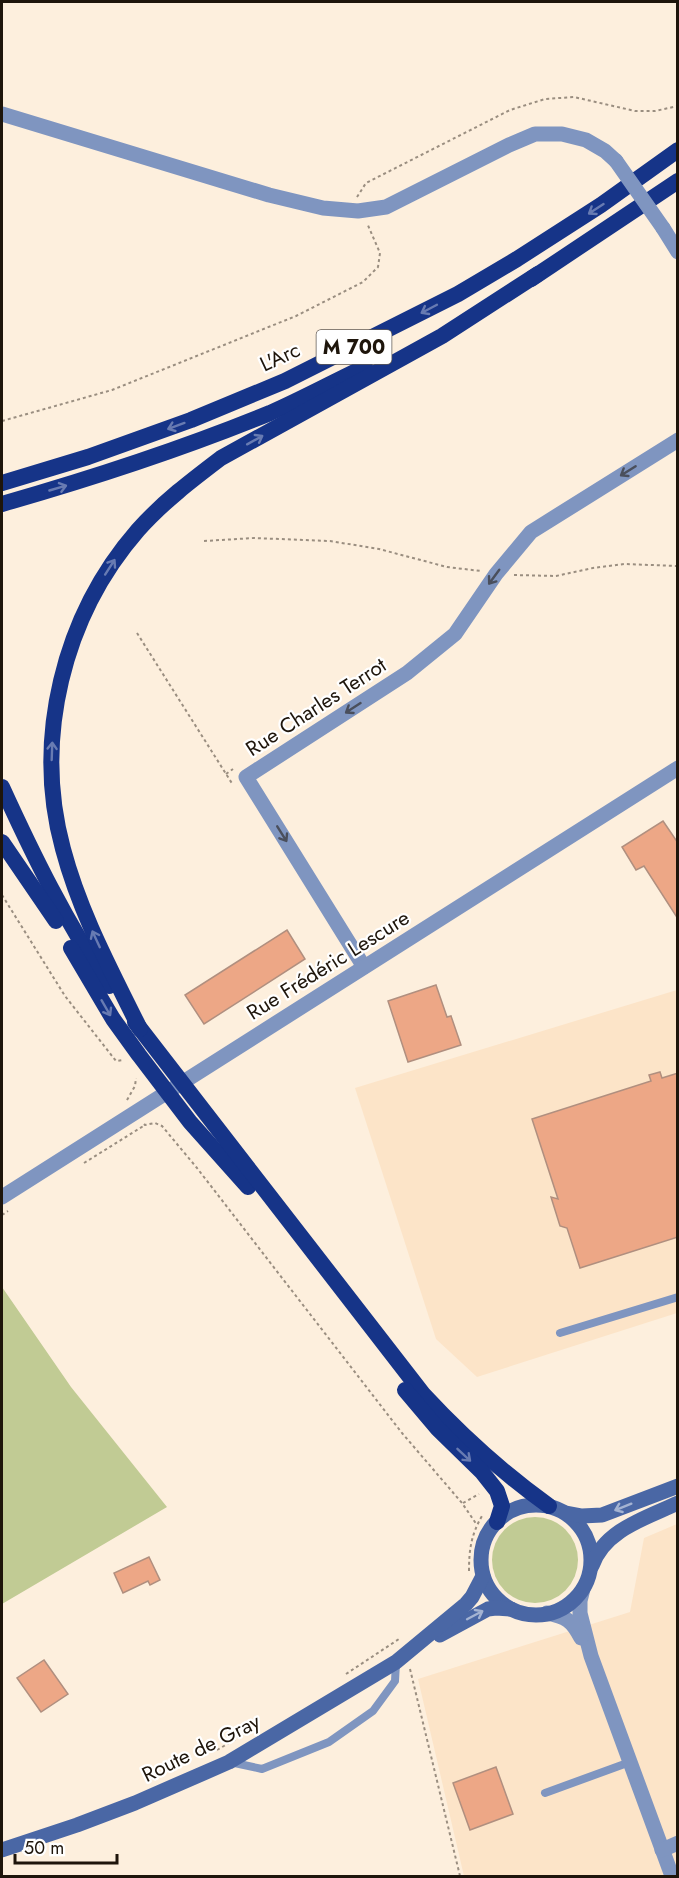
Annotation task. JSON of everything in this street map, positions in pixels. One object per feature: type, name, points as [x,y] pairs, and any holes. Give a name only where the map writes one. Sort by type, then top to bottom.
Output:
[{"type":"highway","name":"L'Arc","points":[[2,483],[88,457],[191,420],[296,376],[458,294],[601,205],[678,150]]},
{"type":"highway","name":"M 700","points":[[2,504],[185,447],[272,412],[471,314],[538,274],[678,181]]},
{"type":"highway","points":[[133,1033],[84,912],[63,850],[55,809],[52,759],[57,700],[70,647],[90,602],[119,554],[139,530],[182,488],[221,458],[442,336],[538,274]]},
{"type":"highway","points":[[2,787],[47,884],[167,1092],[244,1182],[428,1418],[482,1472],[502,1506],[492,1516]]},
{"type":"highway","points":[[2,814],[56,921],[113,1019],[133,1033],[181,1082],[423,1394],[456,1429],[506,1473],[557,1509]]},
{"type":"highway","points":[[2,842],[56,921]]},
{"type":"highway","points":[[167,1092],[185,1099],[229,1152],[245,1165]]},
{"type":"main road","points":[[678,1486],[602,1515],[582,1516],[533,1505],[517,1508],[502,1516],[492,1516],[491,1528],[483,1543],[476,1576],[504,1605],[520,1612],[538,1615],[556,1612],[572,1602],[584,1589],[600,1549],[612,1537],[641,1520],[678,1503]]},
{"type":"main road","points":[[557,1509],[578,1523],[587,1537],[591,1554],[590,1572]]},
{"type":"main road","name":"Route de Gray","points":[[401,1658],[470,1601],[476,1576]]},
{"type":"main road","name":"Route de Gray","points":[[2,1850],[77,1826],[229,1762],[401,1658],[488,1609],[513,1609]]},
{"type":"street","points":[[2,114],[269,195],[323,208],[358,211],[386,207],[535,134],[562,134],[586,140],[605,151],[615,161],[678,252]]},
{"type":"street","name":"Rue Charles Terrot","points":[[364,967],[246,777],[407,673],[455,634],[496,574],[531,532],[678,440]]},
{"type":"street","name":"Rue Frédéric Lescure","points":[[2,1197],[678,768]]},
{"type":"street","points":[[584,1589],[580,1602],[580,1613],[591,1656],[672,1876]]},
{"type":"street","points":[[547,1613],[571,1622],[591,1656]]},
{"type":"street","points":[[662,1850],[678,1844]]},
{"type":"lane","points":[[560,1333],[678,1297]]},
{"type":"lane","points":[[229,1762],[261,1768],[329,1742],[373,1710],[395,1682],[401,1658]]},
{"type":"lane","points":[[545,1793],[630,1762]]},
{"type":"path","points":[[2,421],[112,390],[296,316],[363,282],[378,267],[380,253],[365,220],[358,211],[356,197],[366,183],[510,110],[545,99],[574,97],[635,111],[655,111],[678,106]]},
{"type":"path","points":[[204,541],[254,538],[330,541],[379,549],[447,567],[484,571],[478,580]]},
{"type":"path","points":[[496,574],[529,577],[556,576],[624,564],[678,566]]},
{"type":"path","points":[[226,774],[236,768]]},
{"type":"path","points":[[2,895],[65,996],[117,1062],[126,1060]]},
{"type":"path","points":[[136,1077],[135,1086],[127,1099],[145,1125],[155,1123],[166,1130],[402,1433],[462,1503],[477,1526]]},
{"type":"path","points":[[462,1503],[480,1494],[494,1492]]},
{"type":"path","points":[[476,1576],[469,1549],[477,1526],[492,1516]]},
{"type":"path","points":[[343,1676],[399,1639]]},
{"type":"path","points":[[401,1658],[460,1876]]},
{"type":"path","points":[[216,1751],[246,1734]]},
{"type":"shaded area","points":[[677,990],[677,1313],[477,1377],[436,1339],[355,1088]]},
{"type":"shaded area","points":[[677,1524],[677,1876],[464,1876],[418,1679],[630,1612],[644,1538]]},
{"type":"green space","points":[[2,1287],[71,1387],[167,1507],[2,1604]]},
{"type":"green space","points":[[535,1517],[559,1524],[571,1536],[578,1560],[571,1584],[559,1596],[535,1603],[511,1596],[499,1584],[492,1560],[499,1536],[511,1524]]},
{"type":"building","points":[[663,821],[678,843],[678,919],[644,866],[636,870],[622,847]]},
{"type":"building","points":[[287,930],[305,959],[204,1024],[185,995]]},
{"type":"building","points":[[436,985],[447,1017],[451,1016],[461,1045],[408,1062],[388,1001]]},
{"type":"building","points":[[660,1072],[662,1078],[678,1073],[678,1237],[580,1268],[567,1228],[560,1226],[551,1197],[558,1199],[532,1119],[651,1081],[649,1075]]},
{"type":"building","points":[[149,1557],[160,1580],[150,1585],[148,1581],[123,1593],[114,1573]]},
{"type":"building","points":[[44,1660],[68,1694],[41,1712],[17,1678]]},
{"type":"building","points":[[496,1767],[513,1814],[470,1830],[453,1783]]}]
